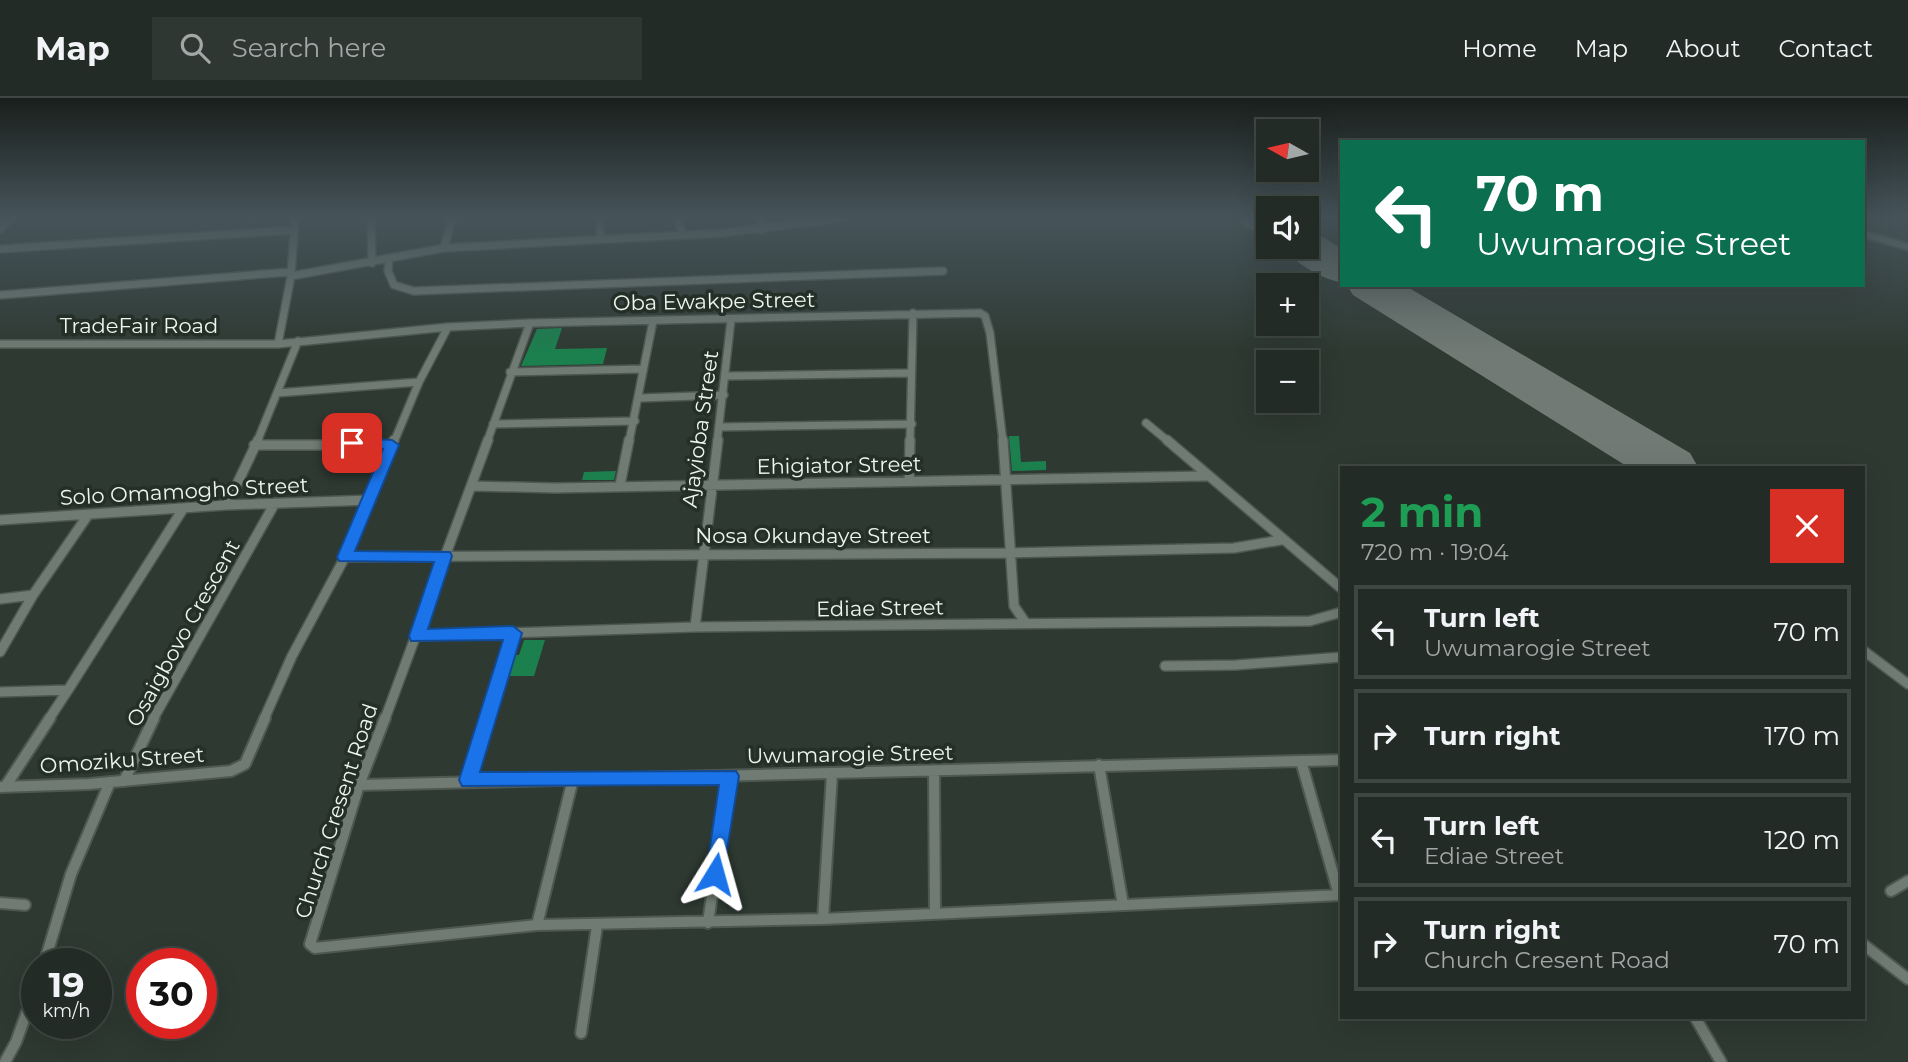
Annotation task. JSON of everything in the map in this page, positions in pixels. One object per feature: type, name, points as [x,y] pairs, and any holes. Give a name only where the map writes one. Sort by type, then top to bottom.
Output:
[{"type":"street","points":[[278,344],[292,263]]},
{"type":"street","points":[[0,295],[291,274],[372,263]]},
{"type":"street","points":[[388,263],[388,271],[394,285],[414,291],[943,271]]},
{"type":"street","name":"Oba Ewakpe Street","points":[[278,344],[448,327],[530,323],[731,320],[972,311],[985,316],[1008,480]]},
{"type":"street","points":[[909,481],[912,424],[908,373],[913,313]]},
{"type":"street","name":"Ajayioba Street","points":[[695,627],[700,552],[727,376],[731,320]]},
{"type":"street","points":[[620,485],[640,398],[653,321]]},
{"type":"street","name":"Church Cresent Road","points":[[530,323],[510,372],[417,636],[359,785],[310,944],[321,948],[537,925]]},
{"type":"street","points":[[345,557],[419,382],[448,327]]},
{"type":"street","points":[[227,505],[298,341]]},
{"type":"street","name":"TradeFair Road","points":[[0,344],[278,344]]},
{"type":"street","points":[[510,372],[643,369]]},
{"type":"street","points":[[727,376],[908,373]]},
{"type":"street","points":[[277,393],[419,382]]},
{"type":"street","points":[[640,398],[724,395]]},
{"type":"street","points":[[493,424],[635,421]]},
{"type":"street","points":[[1146,423],[1340,587]]},
{"type":"street","points":[[719,427],[912,424]]},
{"type":"street","points":[[254,445],[392,445]]},
{"type":"street","name":"Ehigiator Street","points":[[472,486],[555,488],[1207,477]]},
{"type":"street","points":[[1008,480],[1014,606],[1025,622]]},
{"type":"street","name":"Solo Omamogho Street","points":[[0,520],[227,505],[371,500]]},
{"type":"street","name":"Osaigbovo Crescent","points":[[124,780],[151,723],[275,503]]},
{"type":"street","points":[[3,787],[68,691],[183,509]]},
{"type":"street","points":[[0,652],[33,595],[88,515]]},
{"type":"street","name":"Nosa Okundaye Street","points":[[345,557],[700,552],[1010,553],[1234,548],[1282,540]]},
{"type":"street","name":"Omoziku Street","points":[[3,787],[110,782],[231,771],[245,764],[292,656],[345,557]]},
{"type":"street","points":[[0,598],[33,595]]},
{"type":"street","name":"Ediae Street","points":[[417,636],[695,627],[1310,621],[1340,613]]},
{"type":"street","points":[[469,780],[513,633]]},
{"type":"street","points":[[1865,652],[1908,684]]},
{"type":"street","points":[[1165,666],[1248,664],[1340,657]]},
{"type":"street","points":[[0,692],[68,691]]},
{"type":"street","name":"Uwumarogie Street","points":[[359,785],[469,780],[934,772],[1099,765],[1340,760]]},
{"type":"street","points":[[1301,761],[1340,892]]},
{"type":"street","points":[[1099,765],[1123,905]]},
{"type":"street","points":[[934,772],[935,914]]},
{"type":"street","points":[[823,919],[832,774]]},
{"type":"street","points":[[708,923],[730,776]]},
{"type":"street","points":[[573,779],[537,925],[597,926],[823,919],[1340,895]]},
{"type":"street","points":[[49,948],[71,874],[110,782]]},
{"type":"street","points":[[1891,891],[1908,881]]},
{"type":"street","points":[[0,903],[25,905]]},
{"type":"street","points":[[581,1033],[597,926]]},
{"type":"street","points":[[1865,946],[1908,979]]},
{"type":"street","points":[[1696,1019],[1721,1062]]},
{"type":"street","points":[[5,1062],[21,1023]]},
{"type":"building","points":[[562,328],[555,349],[607,348],[603,364],[521,366],[537,329]]},
{"type":"building","points":[[1009,436],[1019,436],[1021,462],[1046,461],[1046,470],[1012,471]]},
{"type":"building","points":[[616,471],[614,480],[582,480],[584,472]]},
{"type":"building","points":[[524,640],[545,640],[534,676],[507,676],[514,655],[519,655]]},
{"type":"runway","points":[[1332,263],[1340,268]]},
{"type":"runway","points":[[1373,287],[1668,466]]},
{"type":"route","points":[[352,443],[392,445],[345,557],[444,556],[417,636],[513,633],[469,780],[730,776],[715,874]]}]
